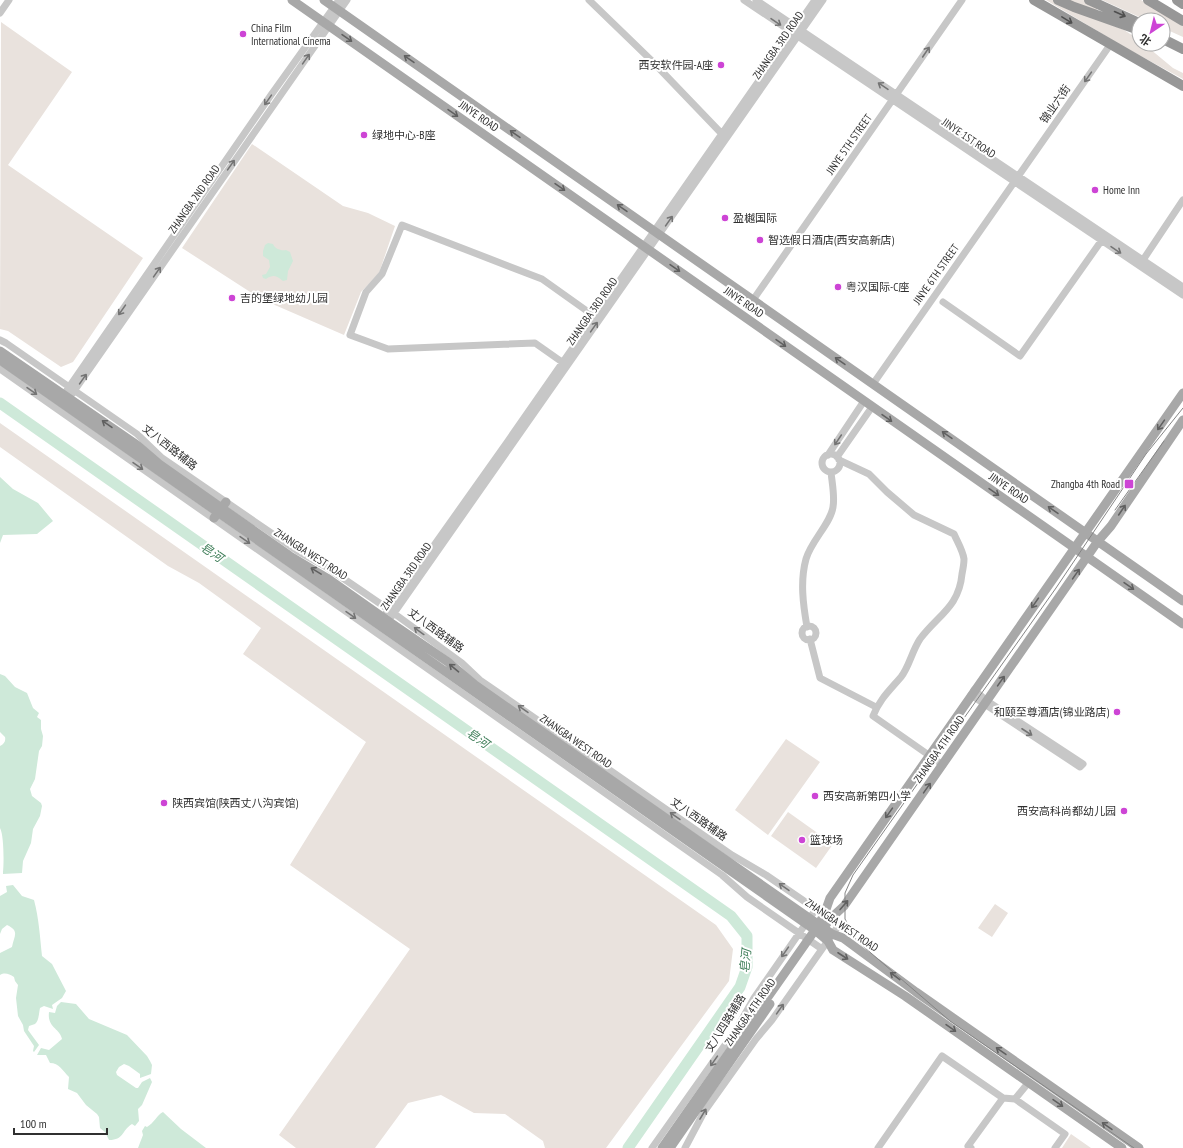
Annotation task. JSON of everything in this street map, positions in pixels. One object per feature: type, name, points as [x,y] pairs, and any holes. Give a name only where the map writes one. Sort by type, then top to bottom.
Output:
[{"type":"highway","points":[[1034,0],[1183,86]]},
{"type":"highway","points":[[1058,0],[1131,27]]},
{"type":"highway","points":[[1089,0],[1131,19]]},
{"type":"highway","points":[[1148,0],[1183,21]]},
{"type":"highway","points":[[1177,0],[1183,4]]},
{"type":"highway","points":[[1171,43],[1183,49]]},
{"type":"main road","name":"JINYE ROAD","points":[[292,0],[1183,624]]},
{"type":"main road","name":"JINYE ROAD","points":[[324,0],[338,6],[753,300],[1183,601]]},
{"type":"main road","name":"ZHANGBA WEST ROAD","points":[[0,351],[64,399]]},
{"type":"main road","name":"ZHANGBA WEST ROAD","points":[[0,360],[137,445],[158,464],[380,629],[819,929],[830,938],[833,950],[905,996],[1122,1148]]},
{"type":"main road","points":[[1085,532],[1183,393]]},
{"type":"main road","name":"ZHANGBA 4TH ROAD","points":[[670,1148],[827,917],[844,906],[1098,541],[1111,526],[1183,420]]},
{"type":"main road","name":"ZHANGBA WEST ROAD","points":[[220,510],[290,556],[388,615],[448,662],[475,686],[807,921]]},
{"type":"main road","name":"ZHANGBA 4TH ROAD","points":[[827,917],[830,898],[1085,532]]},
{"type":"main road","name":"ZHANGBA WEST ROAD","points":[[830,938],[843,938],[916,992],[1140,1148]]},
{"type":"main road","name":"ZHANGBA 4TH ROAD","points":[[662,1148],[811,941]]},
{"type":"street","points":[[0,12],[9,0]]},
{"type":"street","name":"ZHANGBA 2ND ROAD","points":[[64,399],[338,6],[347,0]]},
{"type":"street","points":[[589,0],[651,60],[722,134]]},
{"type":"street","name":"JINYE 1ST ROAD","points":[[744,0],[797,31]]},
{"type":"street","name":"JINYE 1ST ROAD","points":[[756,0],[797,31],[1104,238],[1183,295]]},
{"type":"street","name":"ZHANGBA 3RD ROAD","points":[[657,232],[797,31],[815,0]]},
{"type":"street","name":"ZHANGBA 3RD ROAD","points":[[657,232],[722,134],[797,31],[823,0]]},
{"type":"street","name":"JINYE 5TH STREET","points":[[753,300],[962,0]]},
{"type":"street","name":"锦业六街","points":[[1016,179],[1110,45]]},
{"type":"street","name":"JINYE 6TH STREET","points":[[873,384],[1016,179]]},
{"type":"street","points":[[1143,260],[1183,200]]},
{"type":"street","points":[[562,362],[535,343],[388,349],[350,335],[366,292],[382,274],[402,224],[542,279],[594,316]]},
{"type":"street","points":[[646,247],[657,232]]},
{"type":"street","points":[[943,302],[1020,356],[1104,238]]},
{"type":"street","name":"JINYE 1ST ROAD","points":[[1104,238],[1143,260],[1183,287]]},
{"type":"street","name":"ZHANGBA 3RD ROAD","points":[[380,629],[388,615],[594,316],[646,247]]},
{"type":"street","name":"ZHANGBA 3RD ROAD","points":[[388,615],[646,247]]},
{"type":"street","points":[[0,340],[6,343],[64,399],[220,510]]},
{"type":"street","points":[[0,369],[64,399]]},
{"type":"street","points":[[864,401],[828,455],[822,460],[822,466],[826,471],[831,472],[837,470],[839,466],[838,458],[872,407]]},
{"type":"street","points":[[828,455],[832,454],[869,474],[914,515],[954,534],[964,558],[961,583],[957,596],[949,608],[921,638],[914,648],[902,676],[883,696],[876,707],[873,716],[942,765]]},
{"type":"street","points":[[831,472],[833,508],[806,558],[803,574],[803,596],[807,626],[813,627],[815,631],[815,635],[810,639],[820,678],[876,707]]},
{"type":"street","name":"丈八西路辅路","points":[[388,615],[462,663],[480,680],[732,855],[766,875],[839,925],[830,938]]},
{"type":"street","points":[[380,629],[722,875],[747,897],[822,949]]},
{"type":"street","points":[[973,692],[986,703],[1080,767],[1083,764],[986,703]]},
{"type":"street","name":"丈八四路辅路","points":[[652,1148],[737,1028],[754,998],[816,909]]},
{"type":"street","points":[[685,1148],[704,1112],[830,938]]},
{"type":"street","points":[[878,1148],[942,1056],[1003,1098],[1015,1099],[1065,1134],[1055,1148]]},
{"type":"street","points":[[1015,1099],[1029,1082]]},
{"type":"street","points":[[971,1148],[968,1146],[1003,1098]]},
{"type":"shaded area","points":[[1046,0],[1101,0],[1094,17],[1131,34],[1131,51]]},
{"type":"shaded area","points":[[1102,0],[1141,0],[1160,12],[1131,13]]},
{"type":"shaded area","points":[[1171,19],[1183,26],[1183,37],[1171,32]]},
{"type":"shaded area","points":[[1,22],[72,72],[8,165],[143,258],[73,362],[61,367],[8,331],[0,329]]},
{"type":"shaded area","points":[[1133,52],[1154,52],[1173,68],[1183,73],[1183,79]]},
{"type":"shaded area","points":[[252,144],[343,206],[368,213],[395,226],[379,273],[361,292],[344,335],[261,299],[182,248]]},
{"type":"shaded area","points":[[268,243],[273,244],[278,249],[290,252],[293,261],[288,271],[287,280],[283,281],[275,276],[271,276],[266,279],[263,278],[262,275],[266,274],[270,267],[269,260],[263,256],[265,245]]},
{"type":"shaded area","points":[[0,423],[716,925],[733,949],[729,981],[606,1148],[545,1148],[543,1141],[505,1114],[474,1113],[441,1095],[408,1103],[375,1148],[296,1148],[279,1135],[410,949],[290,865],[366,742],[243,654],[261,628],[199,583],[168,566],[0,447]]},
{"type":"shaded area","points":[[0,477],[13,489],[38,503],[53,521],[37,534],[3,535],[0,543]]},
{"type":"shaded area","points":[[0,674],[5,676],[15,687],[27,693],[33,708],[39,713],[37,717],[41,720],[43,736],[35,779],[30,789],[32,796],[41,803],[42,806],[40,816],[33,829],[31,843],[23,861],[22,873],[3,874],[4,856],[0,828],[0,746],[3,744],[5,737],[0,732]]},
{"type":"shaded area","points":[[786,739],[820,762],[768,835],[735,810]]},
{"type":"shaded area","name":"篮球场","points":[[788,812],[833,844],[816,868],[771,836]]},
{"type":"shaded area","points":[[13,885],[22,896],[34,900],[42,956],[52,964],[66,991],[62,998],[52,1005],[53,1009],[44,1006],[40,1008],[36,1023],[29,1026],[28,1030],[39,1045],[34,1052],[34,1046],[24,1031],[23,1025],[18,1016],[16,998],[18,985],[14,977],[9,974],[0,975],[0,953],[12,947],[15,932],[14,929],[7,925],[2,929],[0,934],[0,896],[7,892],[6,886]]},
{"type":"shaded area","points":[[995,904],[1008,913],[992,937],[978,928]]},
{"type":"shaded area","points":[[61,1002],[76,1004],[89,1019],[127,1035],[147,1056],[152,1065],[151,1074],[140,1078],[140,1074],[124,1064],[119,1067],[116,1072],[117,1075],[136,1088],[138,1088],[142,1082],[150,1078],[152,1082],[142,1105],[138,1109],[139,1121],[135,1126],[132,1124],[128,1127],[120,1137],[114,1140],[109,1140],[105,1132],[100,1128],[99,1117],[97,1114],[86,1105],[77,1093],[68,1089],[69,1077],[61,1068],[56,1064],[50,1063],[46,1055],[37,1055],[41,1048],[49,1050],[62,1039],[59,1032],[52,1025],[49,1017],[49,1012],[55,1013],[57,1006]]},
{"type":"shaded area","points":[[163,1112],[181,1129],[206,1148],[138,1148],[143,1135],[142,1131],[145,1126],[147,1127]]},
{"type":"shaded area","points":[[1071,1134],[1091,1148],[1062,1148]]},
{"type":"waterway","name":"皂河","points":[[0,403],[731,916],[747,936],[747,967],[740,987],[628,1148]]},
{"type":"tram line","points":[[1134,1148],[950,1021],[857,941],[845,919],[845,893],[853,875],[1056,588],[1146,454],[1183,408]]},
{"type":"tram line","points":[[1115,510],[1164,441]]},
{"type":"place","name":"China Film International Cinema","points":[[243,34]]},
{"type":"place","name":"西安软件园-A座","points":[[721,65]]},
{"type":"place","name":"绿地中心-B座","points":[[364,135]]},
{"type":"place","name":"Home Inn","points":[[1095,190]]},
{"type":"place","name":"盈樾国际","points":[[725,218]]},
{"type":"place","name":"智选假日酒店(西安高新店)","points":[[760,240]]},
{"type":"place","name":"粤汉国际-C座","points":[[838,287]]},
{"type":"place","name":"吉的堡绿地幼儿园","points":[[232,298]]},
{"type":"place","name":"Zhangba 4th Road","points":[[1129,484]]},
{"type":"place","name":"和颐至尊酒店(锦业路店)","points":[[1117,712]]},
{"type":"place","name":"西安高新第四小学","points":[[815,796]]},
{"type":"place","name":"陕西宾馆(陕西丈八沟宾馆)","points":[[164,803]]},
{"type":"place","name":"西安高科尚都幼儿园","points":[[1124,811]]},
{"type":"place","name":"篮球场","points":[[802,840]]}]
